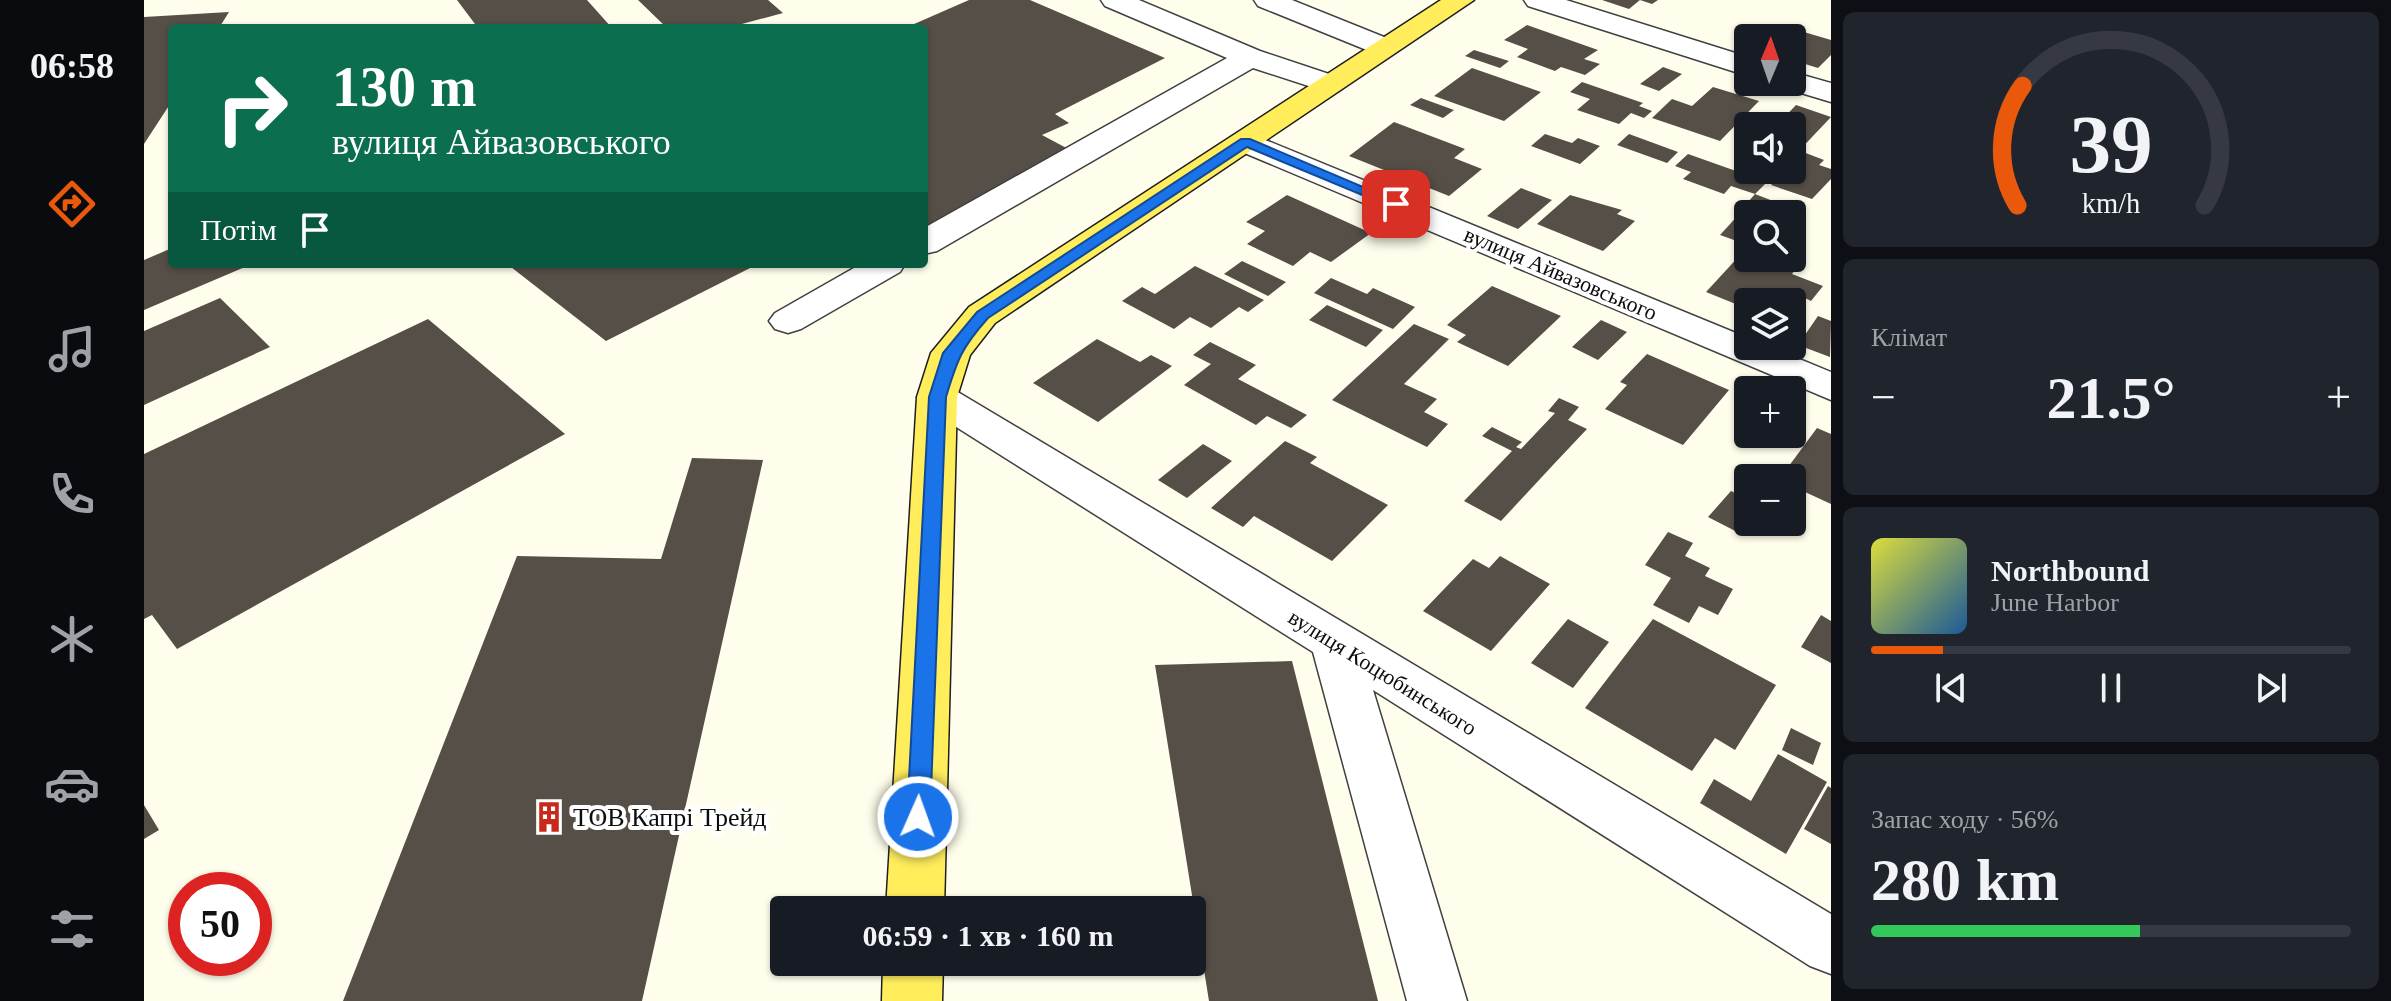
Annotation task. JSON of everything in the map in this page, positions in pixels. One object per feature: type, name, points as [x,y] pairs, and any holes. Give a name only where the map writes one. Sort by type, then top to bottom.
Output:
[{"type":"main road","points":[[916,896],[937,397],[951,353],[982,315],[1246,142],[1327,83],[1460,0]]},
{"type":"main road","points":[[912,1001],[913,976]]},
{"type":"street","points":[[1115,0],[1250,57],[1327,83]]},
{"type":"street","points":[[1268,0],[1384,47]]},
{"type":"street","points":[[1538,0],[1734,63]]},
{"type":"street","points":[[928,241],[1250,57]]},
{"type":"street","points":[[1806,85],[1831,93]]},
{"type":"street","name":"вулиця Айвазовського","points":[[1246,142],[1831,387]]},
{"type":"street","points":[[788,321],[880,268]]},
{"type":"street","name":"вулиця Коцюбинського","points":[[937,397],[1023,446],[1335,644],[1831,946]]},
{"type":"street","points":[[1335,644],[1437,1001]]},
{"type":"building","points":[[457,0],[587,0],[608,24],[475,24]]},
{"type":"building","points":[[638,0],[768,0],[783,13],[742,24],[663,24]]},
{"type":"building","points":[[969,0],[1030,0],[1165,58],[1055,114],[1069,123],[1042,135],[1072,151],[928,230],[928,24],[914,24]]},
{"type":"building","points":[[1602,0],[1640,0],[1629,9]]},
{"type":"building","points":[[229,12],[222,24],[168,24],[168,107],[144,144],[144,17]]},
{"type":"building","points":[[1527,25],[1598,50],[1584,59],[1600,64],[1585,75],[1561,67],[1555,71],[1517,57],[1528,49],[1504,40]]},
{"type":"building","points":[[1806,33],[1831,40],[1831,55],[1818,68],[1806,64]]},
{"type":"building","points":[[1474,50],[1509,61],[1500,68],[1465,56]]},
{"type":"building","points":[[1663,67],[1682,74],[1659,91],[1640,84]]},
{"type":"building","points":[[1472,68],[1541,92],[1504,121],[1434,96]]},
{"type":"building","points":[[1582,82],[1643,103],[1639,106],[1652,111],[1644,118],[1631,113],[1619,124],[1577,110],[1590,99],[1570,92]]},
{"type":"building","points":[[1713,87],[1734,96],[1759,101],[1748,112],[1734,112],[1734,127],[1720,141],[1652,118],[1672,99],[1692,106]]},
{"type":"building","points":[[1421,98],[1454,110],[1443,118],[1410,105]]},
{"type":"building","points":[[1796,105],[1831,117],[1806,143],[1806,112],[1789,112]]},
{"type":"building","points":[[1394,122],[1465,149],[1454,158],[1482,169],[1449,196],[1349,156]]},
{"type":"building","points":[[1545,134],[1572,143],[1578,138],[1600,146],[1580,164],[1531,146]]},
{"type":"building","points":[[1629,134],[1678,152],[1667,163],[1617,145]]},
{"type":"building","points":[[1806,153],[1824,160],[1819,165],[1831,169],[1831,179],[1812,199],[1771,185],[1806,184]]},
{"type":"building","points":[[1688,154],[1734,170],[1734,184],[1765,184],[1755,194],[1731,186],[1724,194],[1683,179],[1691,172],[1675,166]]},
{"type":"building","points":[[1521,188],[1552,200],[1518,229],[1487,216]]},
{"type":"building","points":[[1755,194],[1770,200],[1750,200]]},
{"type":"building","points":[[1287,195],[1371,233],[1331,262],[1310,252],[1293,266],[1247,244],[1265,231],[1246,222]]},
{"type":"building","points":[[1570,195],[1622,210],[1617,214],[1635,221],[1603,251],[1537,224]]},
{"type":"building","points":[[1734,220],[1734,240],[1720,235]]},
{"type":"building","points":[[168,250],[168,268],[243,268],[144,310],[144,260]]},
{"type":"building","points":[[1242,261],[1286,282],[1268,296],[1224,274]]},
{"type":"building","points":[[1734,262],[1734,272],[1794,272],[1792,274],[1823,286],[1811,301],[1806,298],[1806,288],[1734,288],[1734,303],[1706,292]]},
{"type":"building","points":[[1195,266],[1264,300],[1248,312],[1239,307],[1211,328],[1190,317],[1174,329],[1122,301],[1142,287],[1155,294]]},
{"type":"building","points":[[512,268],[750,268],[606,341]]},
{"type":"building","points":[[1331,278],[1367,294],[1373,288],[1415,307],[1393,329],[1314,293]]},
{"type":"building","points":[[1492,286],[1561,316],[1508,366],[1457,342],[1466,335],[1447,325]]},
{"type":"building","points":[[220,298],[270,347],[144,405],[144,331]]},
{"type":"building","points":[[1327,305],[1383,330],[1366,347],[1309,320]]},
{"type":"building","points":[[1818,316],[1831,321],[1830,357],[1806,348],[1806,333]]},
{"type":"building","points":[[428,319],[565,434],[177,649],[152,615],[144,619],[144,454]]},
{"type":"building","points":[[1601,320],[1627,332],[1598,360],[1572,347]]},
{"type":"building","points":[[1414,324],[1449,339],[1404,384],[1437,399],[1424,412],[1448,424],[1427,447],[1332,400]]},
{"type":"building","points":[[1097,339],[1140,362],[1151,355],[1172,366],[1098,422],[1033,383]]},
{"type":"building","points":[[1210,342],[1256,365],[1238,379],[1307,415],[1291,428],[1267,416],[1256,425],[1184,385],[1211,364],[1193,355]]},
{"type":"building","points":[[1647,354],[1729,390],[1683,445],[1605,409],[1627,385],[1620,382]]},
{"type":"building","points":[[1559,398],[1579,407],[1568,420],[1587,429],[1501,521],[1464,501],[1512,451],[1482,436],[1492,427],[1522,442],[1516,447],[1521,449],[1555,413],[1548,411]]},
{"type":"building","points":[[1817,428],[1831,434],[1831,504],[1806,492],[1806,464],[1790,464],[1802,448],[1806,448],[1806,443]]},
{"type":"building","points":[[1285,441],[1317,457],[1310,463],[1388,505],[1332,561],[1254,516],[1243,527],[1211,508]]},
{"type":"building","points":[[1203,444],[1232,461],[1187,498],[1158,480]]},
{"type":"building","name":"ТОВ Капрі Трейд","points":[[692,458],[763,460],[642,1001],[343,1001],[517,556],[661,559]]},
{"type":"building","points":[[1731,491],[1734,492],[1734,530],[1708,517]]},
{"type":"building","points":[[1668,532],[1693,543],[1685,556],[1710,568],[1705,576],[1733,589],[1718,615],[1699,606],[1689,623],[1653,605],[1671,578],[1645,565]]},
{"type":"building","points":[[1500,556],[1550,584],[1491,651],[1423,611],[1473,559],[1489,568]]},
{"type":"building","points":[[1821,615],[1831,621],[1831,663],[1801,647]]},
{"type":"building","points":[[1568,619],[1609,642],[1573,688],[1531,663]]},
{"type":"building","points":[[1653,619],[1776,685],[1735,750],[1715,738],[1692,771],[1585,708]]},
{"type":"building","points":[[1292,661],[1378,1001],[1209,1001],[1205,976],[1206,896],[1192,896],[1155,665]]},
{"type":"building","points":[[1791,728],[1821,743],[1813,765],[1782,750]]},
{"type":"building","points":[[1778,754],[1827,782],[1786,854],[1700,803],[1714,779],[1751,801]]},
{"type":"building","points":[[1828,786],[1831,788],[1831,844],[1804,829]]},
{"type":"building","points":[[144,805],[159,830],[144,839]]},
{"type":"place","name":"ТОВ Капрі Трейд","points":[[549,817]]},
{"type":"route","points":[[918,817],[937,397],[951,353],[964,335],[982,315],[1246,142],[1396,204]]}]
